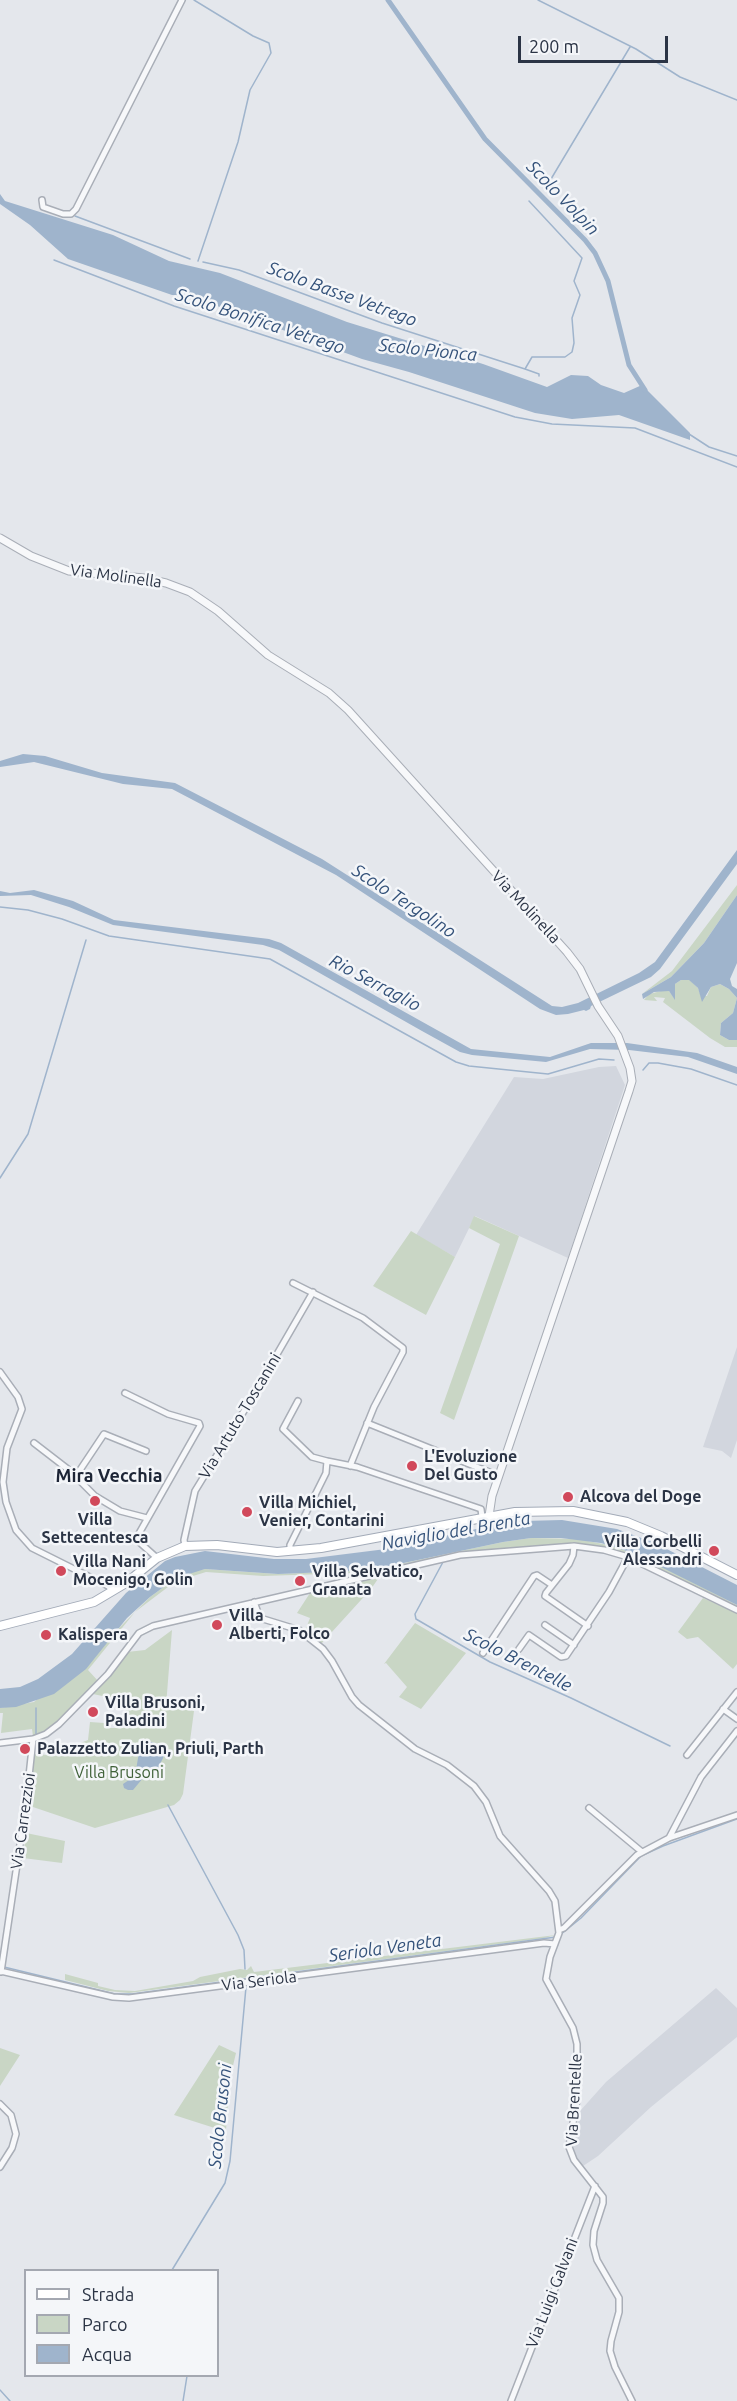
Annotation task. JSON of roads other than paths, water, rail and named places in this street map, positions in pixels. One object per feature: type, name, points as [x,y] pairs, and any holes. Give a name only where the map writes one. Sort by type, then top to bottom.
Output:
[{"type":"main road","points":[[0,1626],[84,1606],[113,1591],[157,1558],[184,1546],[217,1545],[277,1552],[321,1548],[485,1512],[558,1510],[614,1519],[661,1536],[737,1575]]},
{"type":"street","points":[[42,200],[43,207],[63,214],[71,214],[76,208],[182,0]]},
{"type":"street","name":"Via Molinella","points":[[0,538],[31,556],[69,571],[144,578],[190,592],[218,611],[268,655],[329,693],[348,710],[567,952],[618,1036],[627,1056],[632,1076],[629,1091],[485,1512]]},
{"type":"street","points":[[293,1283],[363,1318],[403,1348],[350,1466]]},
{"type":"street","name":"Via Artuto Toscanini","points":[[184,1546],[195,1491],[248,1406],[312,1292]]},
{"type":"street","points":[[0,1372],[18,1397],[22,1409],[7,1448],[3,1475],[6,1502],[16,1530],[32,1548],[108,1586],[113,1591]]},
{"type":"street","points":[[124,1393],[168,1414],[199,1423],[200,1426],[147,1518],[137,1540],[157,1558]]},
{"type":"street","points":[[298,1401],[283,1429],[312,1457],[350,1466],[485,1512]]},
{"type":"street","points":[[368,1423],[499,1476]]},
{"type":"street","points":[[76,1476],[104,1434],[146,1451]]},
{"type":"street","points":[[34,1443],[76,1476],[87,1490],[120,1511],[147,1518]]},
{"type":"street","points":[[290,1551],[326,1473],[327,1461]]},
{"type":"street","points":[[574,1546],[573,1555],[568,1564],[545,1595],[588,1626]]},
{"type":"street","points":[[0,1743],[33,1739],[46,1734],[68,1716],[108,1674],[143,1630],[168,1621],[310,1591],[460,1555],[574,1546],[604,1550],[628,1557],[737,1610]]},
{"type":"street","points":[[519,1649],[529,1635],[564,1658],[588,1626],[628,1557]]},
{"type":"street","points":[[483,1653],[534,1576],[537,1575],[552,1585]]},
{"type":"street","name":"Via Brentelle","points":[[254,1602],[260,1618],[298,1630],[323,1649],[359,1705],[416,1749],[447,1765],[477,1789],[486,1802],[500,1836],[552,1896],[556,1907],[558,1936],[546,1970],[546,1982],[573,2028],[577,2040],[578,2099],[569,2147],[574,2160],[601,2193],[603,2204],[594,2231],[594,2250],[620,2303],[610,2341],[611,2356],[632,2401]]},
{"type":"street","points":[[545,1625],[574,1645]]},
{"type":"street","points":[[687,1755],[737,1692]]},
{"type":"street","points":[[723,1709],[737,1719]]},
{"type":"street","points":[[669,1838],[701,1777],[737,1731]]},
{"type":"street","name":"Via Carrezzioi","points":[[1,1970],[26,1804],[33,1739]]},
{"type":"street","points":[[589,1808],[642,1852]]},
{"type":"street","points":[[558,1936],[642,1852],[669,1838],[737,1815]]},
{"type":"street","name":"Via Seriola","points":[[1,1970],[113,1997],[129,1998],[544,1943],[558,1936]]},
{"type":"street","points":[[0,2104],[12,2115],[16,2133],[12,2148],[0,2167]]},
{"type":"street","name":"Via Luigi Galvani","points":[[511,2401],[595,2186]]},
{"type":"water","points":[[0,194],[5,201],[113,235],[169,261],[220,273],[347,322],[483,364],[547,387],[571,375],[588,376],[601,385],[624,393],[642,385],[690,433],[690,440],[619,415],[572,419],[535,413],[362,359],[187,295],[172,295],[68,259],[30,225],[0,204]]},
{"type":"water","points":[[23,754],[45,756],[102,773],[175,783],[322,859],[552,1006],[562,1007],[578,1003],[639,973],[655,962],[737,850],[737,864],[660,969],[651,977],[591,1006],[586,1011],[556,1015],[540,1009],[336,875],[172,789],[123,784],[34,762],[0,767],[0,761]]},
{"type":"water","points":[[34,890],[73,901],[114,920],[269,939],[281,943],[471,1049],[550,1057],[591,1043],[627,1043],[697,1053],[737,1067],[737,1074],[688,1057],[629,1050],[590,1049],[546,1062],[460,1052],[279,950],[263,945],[113,925],[31,895],[0,896],[0,891],[10,893]]},
{"type":"water","points":[[737,895],[737,963],[730,979],[732,986],[737,989],[737,998],[729,989],[720,984],[711,987],[702,1002],[698,988],[689,980],[681,980],[675,984],[675,1000],[669,991],[654,992],[643,999],[642,994],[671,977],[704,943]]},
{"type":"water","points":[[737,998],[737,1040],[729,1040],[720,1035],[721,1023],[733,1013]]},
{"type":"water","points":[[562,1520],[617,1529],[655,1543],[737,1585],[737,1605],[633,1553],[601,1543],[561,1538],[531,1538],[503,1542],[380,1568],[354,1571],[278,1574],[205,1569],[176,1578],[150,1597],[127,1618],[86,1669],[54,1694],[16,1707],[0,1708],[0,1689],[20,1687],[38,1679],[72,1654],[126,1593],[165,1561],[175,1557],[205,1551],[274,1559],[306,1559],[386,1549],[494,1525],[523,1521]]},
{"type":"water","points":[[148,1741],[158,1744],[163,1749],[164,1756],[157,1770],[143,1778],[133,1790],[128,1790],[123,1784],[135,1776],[139,1752]]},
{"type":"waterway","name":"Scolo Basse Vetrego","points":[[194,0],[253,36],[269,43],[271,53],[250,90],[238,142],[198,261]]},
{"type":"waterway","name":"Scolo Volpin","points":[[388,0],[485,139],[585,240],[595,253],[608,281],[629,365],[645,390]]},
{"type":"waterway","points":[[538,0],[636,49],[680,77],[737,100]]},
{"type":"waterway","points":[[544,186],[551,179],[630,47]]},
{"type":"waterway","points":[[525,369],[532,357],[565,357],[572,352],[574,343],[572,318],[580,295],[574,281],[582,258],[529,201]]},
{"type":"waterway","points":[[75,216],[190,259]]},
{"type":"waterway","name":"Scolo Bonifica Vetrego","points":[[54,260],[174,306],[515,417],[552,424],[635,428],[737,467]]},
{"type":"waterway","name":"Scolo Basse Vetrego","points":[[203,262],[239,270],[382,323],[525,369],[539,376]]},
{"type":"waterway","name":"Scolo Pionca","points":[[689,434],[709,447],[737,456]]},
{"type":"waterway","points":[[0,907],[28,910],[62,919],[109,936],[270,959],[456,1062],[469,1066],[548,1074],[599,1059],[614,1060]]},
{"type":"waterway","points":[[0,1178],[28,1134],[86,940]]},
{"type":"waterway","points":[[643,1070],[649,1063],[658,1063],[691,1069],[737,1085]]},
{"type":"waterway","name":"Scolo Brentelle","points":[[443,1562],[415,1614],[416,1619],[490,1662],[670,1746]]},
{"type":"waterway","name":"Scolo Brusoni","points":[[36,1708],[36,1734]]},
{"type":"waterway","name":"Scolo Brusoni","points":[[168,1805],[238,1935],[244,1950],[245,1969]]},
{"type":"waterway","name":"Seriola Veneta","points":[[560,1935],[581,1918],[641,1856],[737,1819]]},
{"type":"waterway","name":"Seriola Veneta","points":[[4,1967],[115,1994],[132,1994],[556,1937]]},
{"type":"waterway","name":"Scolo Brusoni","points":[[173,2269],[225,2183],[230,2161],[246,1987]]},
{"type":"waterway","name":"Scolo Brusoni","points":[[183,2401],[187,2377]]},
{"type":"waterway","points":[[0,2390],[10,2401]]},
{"type":"place","name":"L'Evoluzione Del Gusto","points":[[412,1466]]},
{"type":"place","name":"Alcova del Doge","points":[[568,1497]]},
{"type":"place","name":"Villa Settecentesca","points":[[95,1501]]},
{"type":"place","name":"Villa Michiel, Venier, Contarini","points":[[247,1512]]},
{"type":"place","name":"Villa Corbelli Alessandri","points":[[714,1551]]},
{"type":"place","name":"Villa Nani Mocenigo, Golin","points":[[61,1571]]},
{"type":"place","name":"Villa Selvatico, Granata","points":[[300,1581]]},
{"type":"place","name":"Villa Alberti, Folco","points":[[217,1625]]},
{"type":"place","name":"Kalispera","points":[[46,1635]]},
{"type":"place","name":"Villa Brusoni, Paladini","points":[[93,1712]]},
{"type":"place","name":"Palazzetto Zulian, Priuli, Parth","points":[[25,1749]]},
{"type":"district","name":"Mira Vecchia","points":[[109,1476]]},
{"type":"water label","name":"Scolo Tergolino","points":[[404,901]]},
{"type":"water label","name":"Rio Serraglio","points":[[375,983]]},
{"type":"water label","name":"Naviglio del Brenta","points":[[456,1531]]},
{"type":"park label","name":"Villa Brusoni","points":[[119,1773]]}]
